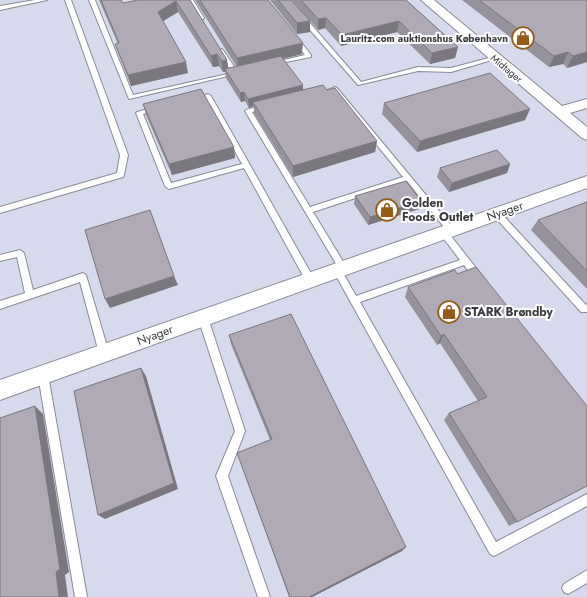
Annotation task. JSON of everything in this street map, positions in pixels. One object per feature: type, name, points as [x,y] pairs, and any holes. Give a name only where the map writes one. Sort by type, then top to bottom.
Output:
[{"type":"street","name":"Midtager","points":[[427,0],[587,136]]},
{"type":"street","points":[[559,112],[587,104]]},
{"type":"street","name":"Nyager","points":[[0,390],[587,182]]},
{"type":"lane","points":[[0,8],[44,0]]},
{"type":"lane","points":[[0,210],[120,175],[124,155],[68,0]]},
{"type":"lane","points":[[92,0],[131,98],[242,71]]},
{"type":"lane","points":[[190,0],[206,27]]},
{"type":"lane","points":[[287,0],[360,84],[418,69],[451,70],[496,58]]},
{"type":"lane","points":[[264,66],[309,56],[289,31]]},
{"type":"lane","points":[[219,46],[235,73]]},
{"type":"lane","points":[[321,92],[335,89],[408,178],[466,261],[485,285]]},
{"type":"lane","points":[[185,102],[208,96],[310,280]]},
{"type":"lane","points":[[270,105],[248,111],[308,210],[340,269],[354,300],[494,550],[587,500]]},
{"type":"lane","points":[[162,108],[139,113],[168,186],[247,165]]},
{"type":"lane","points":[[308,210],[408,178]]},
{"type":"lane","points":[[497,214],[584,309],[587,308]]},
{"type":"lane","points":[[0,258],[20,253],[30,295]]},
{"type":"lane","points":[[354,300],[466,261]]},
{"type":"lane","points":[[0,305],[83,277],[104,353]]},
{"type":"lane","points":[[203,318],[240,431],[222,476],[264,597]]},
{"type":"lane","points":[[43,375],[81,597]]},
{"type":"lane","points":[[568,588],[587,576]]},
{"type":"shaded area","points":[[0,0],[587,0],[587,597],[0,597]]},
{"type":"building","points":[[101,0],[121,0],[123,3],[138,0],[190,0],[227,60],[222,61],[217,54],[211,56],[176,1],[158,12],[186,62],[128,75],[115,44],[119,43]]},
{"type":"building","points":[[200,0],[268,0],[303,43],[237,58]]},
{"type":"building","points":[[278,0],[291,0],[310,21],[297,23]]},
{"type":"building","points":[[301,0],[406,0],[458,47],[432,53],[399,21],[342,35],[326,18],[318,19]]},
{"type":"building","points":[[479,0],[587,0],[587,52],[573,56],[568,52],[554,56]]},
{"type":"building","points":[[281,56],[303,85],[248,99],[244,92],[240,93],[225,69]]},
{"type":"building","points":[[490,73],[530,109],[420,141],[384,103]]},
{"type":"building","points":[[323,85],[327,90],[335,88],[377,141],[293,166],[253,102]]},
{"type":"building","points":[[201,89],[234,147],[169,164],[143,104]]},
{"type":"building","points":[[497,150],[510,164],[452,183],[440,168]]},
{"type":"building","points":[[406,181],[421,201],[370,217],[355,196]]},
{"type":"building","points":[[587,202],[587,271],[538,220]]},
{"type":"building","points":[[150,210],[174,276],[105,299],[85,230]]},
{"type":"building","points":[[476,267],[587,406],[587,486],[517,522],[449,413],[487,397],[444,334],[441,336],[408,287],[455,270],[457,274]]},
{"type":"building","points":[[291,314],[406,547],[309,597],[290,597],[237,453],[272,439],[229,335]]},
{"type":"building","points":[[141,368],[174,483],[98,515],[74,391]]},
{"type":"building","points":[[35,406],[60,569],[56,572],[59,597],[0,597],[0,418]]},
{"type":"place","name":"Lauritz.com auktionshus København","points":[[523,38]]},
{"type":"place","name":"Golden Foods Outlet","points":[[387,210]]},
{"type":"place","name":"STARK Brøndby","points":[[449,312]]}]
